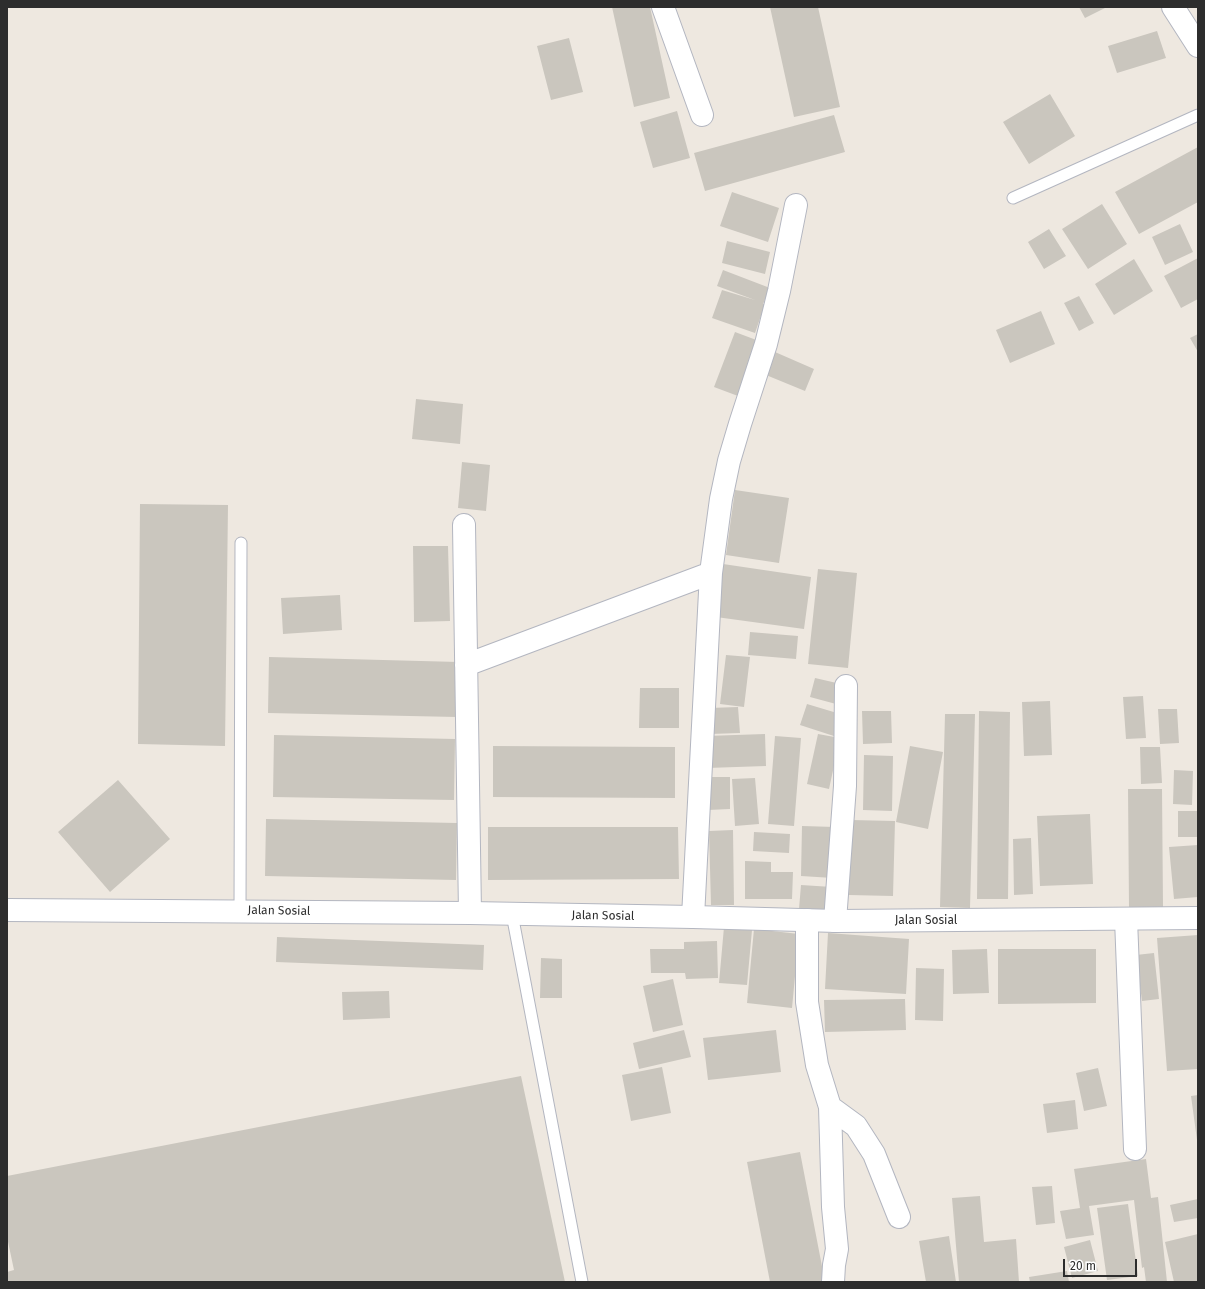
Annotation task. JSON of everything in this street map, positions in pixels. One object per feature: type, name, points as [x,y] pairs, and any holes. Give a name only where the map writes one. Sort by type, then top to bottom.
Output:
[{"type":"street","points":[[663,7],[702,116]]},
{"type":"street","points":[[1173,7],[1198,46]]},
{"type":"street","points":[[693,917],[711,573],[721,499],[729,461],[766,344],[796,205]]},
{"type":"street","points":[[464,524],[470,913]]},
{"type":"street","points":[[466,665],[711,573]]},
{"type":"street","points":[[835,921],[845,786],[846,686]]},
{"type":"street","name":"Jalan Sosial","points":[[7,910],[470,913],[835,921],[1198,918]]},
{"type":"street","points":[[1126,919],[1135,1149]]},
{"type":"street","points":[[807,920],[807,1002],[817,1065],[830,1107],[833,1207],[837,1249],[833,1282]]},
{"type":"street","points":[[830,1107],[856,1126],[874,1154],[899,1217]]},
{"type":"lane","points":[[1013,198],[1198,115]]},
{"type":"lane","points":[[240,911],[241,543]]},
{"type":"lane","points":[[512,914],[582,1282]]},
{"type":"building","points":[[612,7],[650,7],[670,98],[634,107]]},
{"type":"building","points":[[770,7],[818,7],[840,107],[794,117]]},
{"type":"building","points":[[1079,7],[1107,7],[1085,18]]},
{"type":"building","points":[[1157,31],[1166,58],[1117,73],[1108,46]]},
{"type":"building","points":[[569,38],[583,92],[551,100],[537,46]]},
{"type":"building","points":[[1050,94],[1075,136],[1029,164],[1003,122]]},
{"type":"building","points":[[677,111],[690,158],[653,168],[640,122]]},
{"type":"building","points":[[834,115],[845,152],[705,191],[694,153]]},
{"type":"building","points":[[1198,147],[1198,202],[1139,234],[1115,192]]},
{"type":"building","points":[[732,192],[779,208],[768,242],[720,226]]},
{"type":"building","points":[[1102,204],[1127,244],[1088,269],[1062,229]]},
{"type":"building","points":[[1180,224],[1193,252],[1165,265],[1152,237]]},
{"type":"building","points":[[1049,229],[1066,256],[1044,269],[1028,242]]},
{"type":"building","points":[[727,241],[770,252],[765,274],[722,263]]},
{"type":"building","points":[[1198,258],[1198,299],[1181,308],[1164,276]]},
{"type":"building","points":[[1134,259],[1153,291],[1114,315],[1095,284]]},
{"type":"building","points":[[723,270],[770,288],[763,304],[765,304],[755,333],[712,318],[722,290],[755,300],[717,286]]},
{"type":"building","points":[[1079,296],[1094,323],[1079,331],[1064,303]]},
{"type":"building","points":[[1041,311],[1055,344],[1010,363],[996,330]]},
{"type":"building","points":[[735,332],[759,341],[738,396],[714,387]]},
{"type":"building","points":[[1198,334],[1198,352],[1190,338]]},
{"type":"building","points":[[775,352],[814,369],[805,391],[766,375]]},
{"type":"building","points":[[416,399],[463,404],[460,444],[412,439]]},
{"type":"building","points":[[462,462],[490,465],[486,511],[458,508]]},
{"type":"building","points":[[735,490],[789,498],[779,563],[726,555]]},
{"type":"building","points":[[140,504],[228,505],[225,746],[138,744]]},
{"type":"building","points":[[413,546],[448,546],[450,621],[414,622]]},
{"type":"building","points":[[723,564],[811,577],[804,629],[716,617]]},
{"type":"building","points":[[818,569],[857,573],[848,668],[808,664]]},
{"type":"building","points":[[340,595],[342,630],[283,634],[281,598]]},
{"type":"building","points":[[750,632],[798,636],[796,659],[748,655]]},
{"type":"building","points":[[726,655],[750,657],[744,707],[720,704]]},
{"type":"building","points":[[269,657],[459,662],[457,717],[268,713]]},
{"type":"building","points":[[815,678],[841,684],[836,704],[810,697]]},
{"type":"building","points":[[640,688],[679,688],[679,728],[639,728]]},
{"type":"building","points":[[1143,696],[1146,738],[1126,739],[1123,697]]},
{"type":"building","points":[[1050,701],[1052,755],[1024,756],[1022,702]]},
{"type":"building","points":[[807,704],[847,716],[840,738],[800,725]]},
{"type":"building","points":[[738,707],[740,733],[710,734],[709,708]]},
{"type":"building","points":[[1158,709],[1177,709],[1179,743],[1160,744]]},
{"type":"building","points":[[862,711],[891,711],[892,743],[863,744]]},
{"type":"building","points":[[979,711],[1010,712],[1008,899],[977,899]]},
{"type":"building","points":[[945,714],[975,714],[970,908],[940,907]]},
{"type":"building","points":[[765,734],[766,766],[707,768],[706,736]]},
{"type":"building","points":[[818,734],[840,738],[829,789],[807,784]]},
{"type":"building","points":[[274,735],[455,739],[454,800],[273,797]]},
{"type":"building","points":[[775,736],[801,738],[794,826],[768,824]]},
{"type":"building","points":[[493,746],[675,747],[675,798],[493,797]]},
{"type":"building","points":[[910,746],[943,752],[928,829],[896,822]]},
{"type":"building","points":[[1140,747],[1160,747],[1162,783],[1141,784]]},
{"type":"building","points":[[864,755],[893,756],[892,811],[863,810]]},
{"type":"building","points":[[1174,770],[1193,771],[1192,805],[1173,804]]},
{"type":"building","points":[[708,777],[730,777],[730,809],[708,810]]},
{"type":"building","points":[[755,778],[759,824],[735,826],[732,779]]},
{"type":"building","points":[[118,780],[170,839],[110,892],[58,832]]},
{"type":"building","points":[[1128,789],[1162,789],[1163,907],[1129,907]]},
{"type":"building","points":[[1178,811],[1198,811],[1198,837],[1178,837]]},
{"type":"building","points":[[1090,814],[1093,884],[1040,886],[1037,816]]},
{"type":"building","points":[[266,819],[457,823],[456,880],[265,876]]},
{"type":"building","points":[[851,820],[895,821],[893,896],[849,895]]},
{"type":"building","points":[[802,826],[835,827],[833,878],[801,876]]},
{"type":"building","points":[[488,827],[678,827],[679,879],[488,880]]},
{"type":"building","points":[[733,830],[734,905],[711,905],[709,831]]},
{"type":"building","points":[[754,832],[790,834],[789,853],[753,851]]},
{"type":"building","points":[[1031,838],[1033,894],[1014,895],[1013,839]]},
{"type":"building","points":[[1198,845],[1198,897],[1174,899],[1169,847]]},
{"type":"building","points":[[745,861],[771,862],[771,872],[793,872],[792,899],[745,899]]},
{"type":"building","points":[[801,885],[832,887],[830,911],[799,909]]},
{"type":"building","points":[[724,927],[752,930],[747,985],[719,983]]},
{"type":"building","points":[[754,929],[799,934],[792,1008],[747,1003]]},
{"type":"building","points":[[828,933],[909,939],[906,994],[825,989]]},
{"type":"building","points":[[1198,935],[1198,1069],[1167,1071],[1157,938]]},
{"type":"building","points":[[277,937],[484,945],[483,970],[276,962]]},
{"type":"building","points":[[717,941],[718,978],[686,979],[685,973],[651,973],[650,949],[684,949],[684,942]]},
{"type":"building","points":[[987,949],[989,993],[953,994],[952,950]]},
{"type":"building","points":[[998,949],[1096,949],[1096,1003],[998,1004]]},
{"type":"building","points":[[1154,953],[1159,999],[1142,1001],[1136,955]]},
{"type":"building","points":[[541,958],[562,959],[562,998],[540,998]]},
{"type":"building","points":[[916,968],[944,969],[943,1021],[915,1020]]},
{"type":"building","points":[[673,979],[683,1025],[653,1032],[643,986]]},
{"type":"building","points":[[389,991],[390,1018],[343,1020],[342,992]]},
{"type":"building","points":[[905,999],[906,1030],[825,1032],[824,1000]]},
{"type":"building","points":[[684,1030],[691,1057],[639,1069],[633,1043]]},
{"type":"building","points":[[776,1030],[781,1072],[708,1080],[703,1038]]},
{"type":"building","points":[[662,1067],[671,1113],[631,1121],[622,1075]]},
{"type":"building","points":[[1098,1068],[1107,1106],[1084,1111],[1076,1073]]},
{"type":"building","points":[[521,1076],[565,1282],[7,1282],[7,1272],[14,1270],[7,1237],[7,1176]]},
{"type":"building","points":[[1198,1095],[1198,1140],[1197,1140],[1191,1096]]},
{"type":"building","points":[[1075,1100],[1078,1129],[1047,1133],[1043,1104]]},
{"type":"building","points":[[800,1152],[825,1282],[770,1282],[747,1162]]},
{"type":"building","points":[[1146,1159],[1151,1198],[1158,1197],[1167,1282],[1146,1282],[1144,1267],[1142,1268],[1134,1200],[1089,1206],[1094,1235],[1066,1239],[1060,1211],[1080,1208],[1074,1169]]},
{"type":"building","points":[[1052,1186],[1055,1223],[1036,1225],[1032,1187]]},
{"type":"building","points":[[980,1196],[984,1242],[1016,1239],[1019,1282],[959,1282],[952,1198]]},
{"type":"building","points":[[1198,1199],[1198,1218],[1174,1222],[1170,1205]]},
{"type":"building","points":[[1128,1204],[1138,1276],[1107,1280],[1097,1208]]},
{"type":"building","points":[[1198,1234],[1198,1282],[1174,1282],[1165,1242]]},
{"type":"building","points":[[949,1236],[956,1282],[926,1282],[919,1241]]},
{"type":"building","points":[[1090,1240],[1098,1271],[1072,1278],[1064,1247]]},
{"type":"building","points":[[1067,1271],[1069,1282],[1030,1282],[1029,1277]]}]
